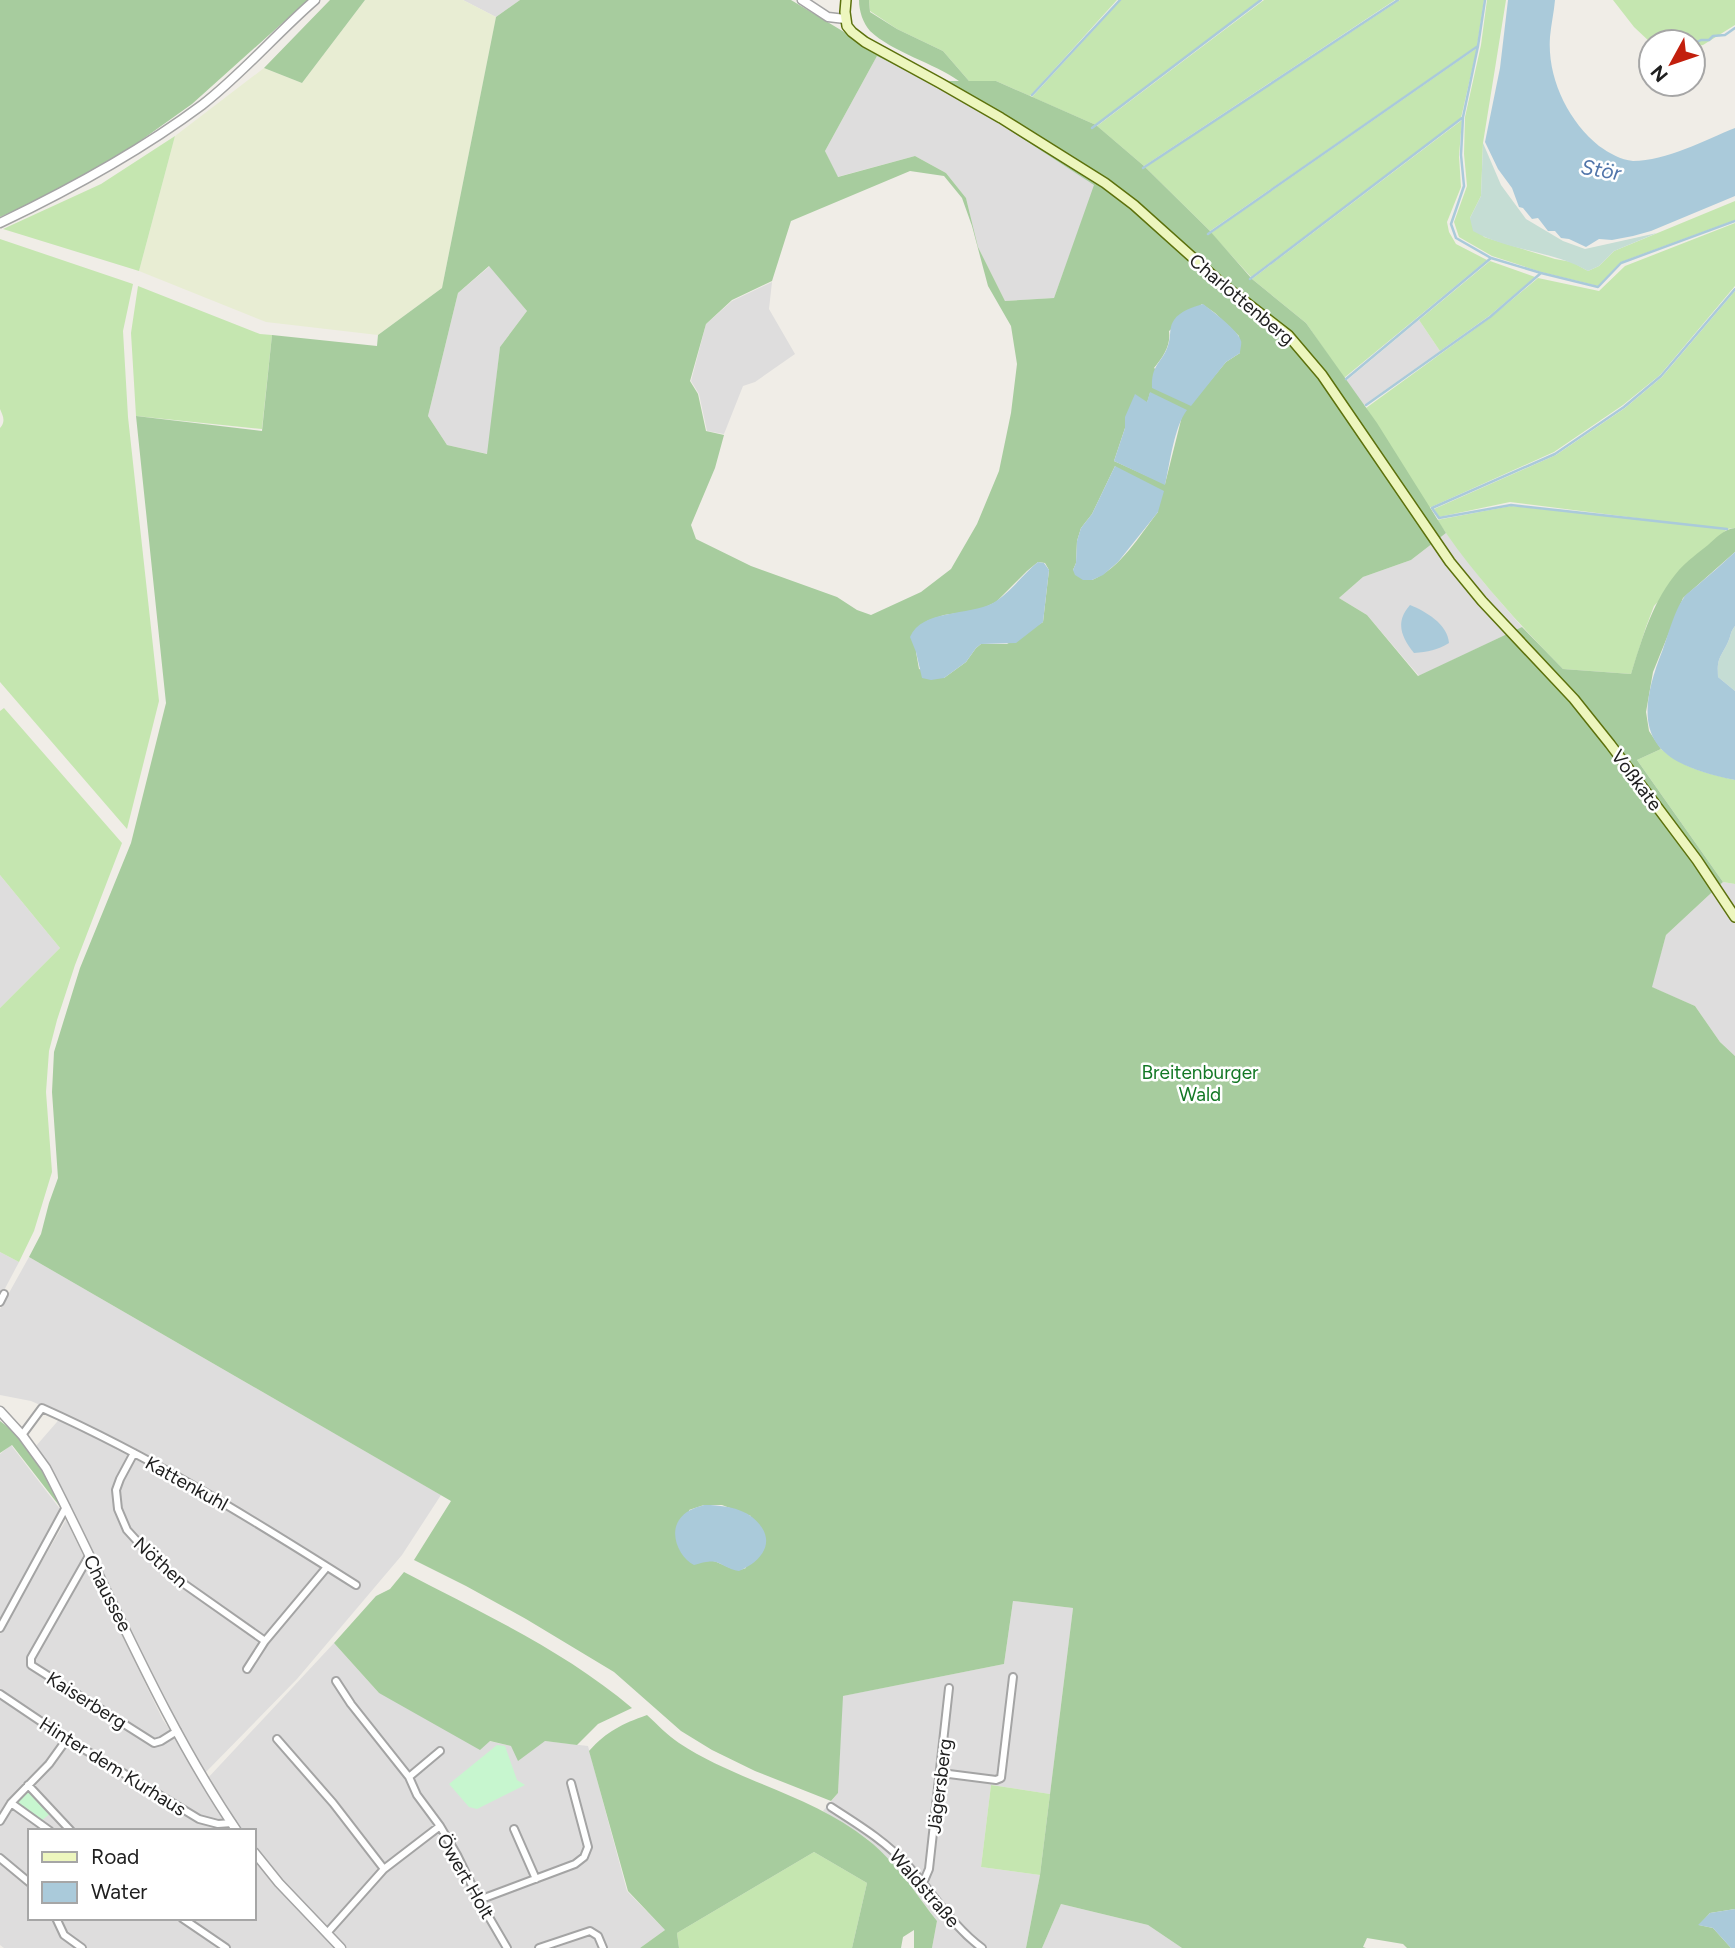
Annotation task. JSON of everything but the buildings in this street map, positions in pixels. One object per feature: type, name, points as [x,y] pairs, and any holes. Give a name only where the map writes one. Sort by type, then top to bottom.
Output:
[{"type":"main road","points":[[845,19],[846,0]]},
{"type":"main road","name":"Charlottenberg","points":[[845,19],[852,32],[865,43],[1001,118],[1105,183],[1134,205],[1221,283],[1288,335],[1322,375],[1450,562],[1529,651]]},
{"type":"main road","name":"Voßkate","points":[[1529,651],[1574,699],[1610,744],[1697,860],[1735,916]]},
{"type":"street","points":[[0,223],[67,191],[122,159],[202,104],[315,0]]},
{"type":"street","points":[[802,0],[828,17],[845,19]]},
{"type":"street","points":[[0,1302],[4,1294]]},
{"type":"street","name":"Kattenkuhl","points":[[22,1435],[42,1408],[134,1453],[241,1512],[356,1585]]},
{"type":"street","name":"Chaussee","points":[[0,1410],[46,1468],[177,1731],[205,1782],[235,1827]]},
{"type":"street","name":"Nöthen","points":[[134,1453],[117,1490],[118,1509],[127,1530],[177,1579],[265,1641]]},
{"type":"street","points":[[0,1628],[66,1507]]},
{"type":"street","name":"Kaiserberg","points":[[89,1556],[30,1658],[31,1665],[155,1743],[177,1731]]},
{"type":"street","points":[[247,1669],[265,1641],[327,1567]]},
{"type":"street","points":[[941,1773],[1000,1779],[1013,1677]]},
{"type":"street","points":[[336,1681],[409,1777],[417,1795],[440,1826]]},
{"type":"street","name":"Jägersberg","points":[[923,1882],[929,1869],[950,1688]]},
{"type":"street","name":"Hinter dem Kurhaus","points":[[0,1694],[67,1739],[199,1819],[235,1827]]},
{"type":"street","points":[[0,1821],[11,1803],[49,1764],[67,1739]]},
{"type":"street","points":[[276,1739],[333,1803],[384,1869]]},
{"type":"street","points":[[409,1777],[440,1751]]},
{"type":"street","points":[[479,1900],[575,1864],[584,1857],[588,1847],[571,1783]]},
{"type":"street","points":[[28,1785],[69,1829]]},
{"type":"street","points":[[11,1803],[47,1829]]},
{"type":"street","name":"Waldstraße","points":[[831,1807],[887,1845],[923,1882],[957,1927],[982,1948]]},
{"type":"street","name":"Öwert Holt","points":[[327,1933],[384,1869],[440,1826],[508,1948]]},
{"type":"street","points":[[514,1829],[536,1879]]},
{"type":"street","points":[[256,1854],[341,1948]]},
{"type":"street","points":[[0,1858],[28,1882]]},
{"type":"street","points":[[58,1920],[64,1935],[82,1948]]},
{"type":"street","points":[[185,1920],[226,1948]]},
{"type":"street","points":[[539,1948],[590,1931],[598,1936],[603,1948]]},
{"type":"shaded area","points":[[463,0],[520,0],[496,17]]},
{"type":"shaded area","points":[[877,56],[962,99],[1095,185],[1054,298],[1005,301],[978,247],[966,198],[946,173],[915,156],[837,177],[825,151]]},
{"type":"shaded area","points":[[490,266],[527,311],[500,347],[488,454],[447,445],[428,416],[458,293]]},
{"type":"shaded area","points":[[772,282],[769,309],[795,354],[755,382],[743,386],[724,434],[707,431],[699,394],[691,381],[706,324],[732,301]]},
{"type":"shaded area","points":[[1419,320],[1440,351],[1364,405],[1346,381]]},
{"type":"shaded area","points":[[1446,533],[1522,627],[1419,676],[1367,615],[1339,598],[1363,577],[1411,560]]},
{"type":"shaded area","points":[[0,875],[60,948],[0,1008]]},
{"type":"shaded area","points":[[1723,882],[1735,884],[1735,1056],[1720,1042],[1695,1006],[1651,987],[1666,935]]},
{"type":"shaded area","points":[[0,1252],[19,1262],[0,1298]]},
{"type":"shaded area","points":[[29,1257],[441,1495],[402,1555],[297,1679],[204,1774],[179,1729],[64,1492],[36,1446],[63,1415],[31,1401],[0,1395],[0,1309]]},
{"type":"shaded area","points":[[11,1445],[60,1509],[0,1619],[0,1454]]},
{"type":"shaded area","points":[[66,1520],[163,1720],[206,1780],[334,1643],[379,1693],[489,1741],[511,1746],[545,1741],[588,1746],[627,1891],[665,1930],[640,1948],[4,1948],[0,1945],[0,1634]]},
{"type":"shaded area","points":[[1013,1601],[1073,1608],[1050,1794],[991,1785],[981,1867],[1040,1875],[1026,1948],[932,1948],[937,1921],[915,1892],[869,1840],[823,1811],[838,1793],[842,1696],[1004,1664]]},
{"type":"shaded area","points":[[1061,1904],[1148,1925],[1182,1948],[1042,1948]]},
{"type":"green space","points":[[0,0],[308,0],[192,104],[119,156],[59,191],[0,217]]},
{"type":"green space","points":[[330,0],[365,0],[302,83],[264,68]]},
{"type":"green space","points":[[365,0],[463,0],[496,17],[442,288],[378,335],[266,322],[139,271],[175,136],[264,68],[302,83]]},
{"type":"green space","name":"Breitenburger Wald","points":[[520,0],[791,0],[864,44],[949,81],[959,81],[890,45],[870,31],[862,17],[859,0],[869,0],[870,12],[897,29],[943,51],[969,81],[996,81],[1096,125],[1144,166],[1210,231],[1252,279],[1306,323],[1377,423],[1446,533],[1411,560],[1363,577],[1339,598],[1367,615],[1418,676],[1522,627],[1563,669],[1631,674],[1650,619],[1670,582],[1686,563],[1717,537],[1735,528],[1735,552],[1683,598],[1653,672],[1646,712],[1649,731],[1661,749],[1637,760],[1723,882],[1666,935],[1652,987],[1695,1006],[1720,1042],[1735,1056],[1735,1909],[1710,1913],[1699,1925],[1713,1928],[1731,1948],[1407,1948],[1403,1944],[1367,1938],[1363,1947],[1366,1948],[1182,1948],[1148,1925],[1061,1904],[1042,1948],[1026,1948],[1040,1875],[1073,1608],[1013,1601],[1004,1664],[843,1696],[838,1793],[831,1801],[755,1771],[712,1750],[681,1731],[614,1672],[526,1619],[414,1560],[451,1501],[29,1257],[41,1234],[58,1178],[52,1092],[54,1052],[80,968],[131,843],[166,703],[136,416],[262,431],[272,335],[377,346],[378,335],[442,288],[496,17]],"holes":[[[877,56],[962,99],[1094,185],[1054,298],[1005,301],[978,247],[966,198],[946,173],[915,156],[838,177],[825,151]],[[910,171],[944,176],[962,198],[988,286],[1011,326],[1017,364],[1011,413],[999,471],[977,524],[951,569],[921,592],[871,615],[857,610],[837,597],[751,566],[696,539],[691,525],[715,468],[724,435],[706,431],[698,394],[690,381],[706,324],[732,300],[772,281],[791,221]],[[489,266],[527,311],[500,347],[487,454],[447,445],[428,416],[458,293]],[[1202,304],[1239,336],[1240,353],[1226,362],[1196,398],[1154,368],[1169,342],[1169,331]],[[1150,393],[1182,416],[1165,484],[1114,461],[1125,428],[1147,403]],[[1115,466],[1158,512],[1121,560],[1092,580],[1073,570],[1081,528],[1092,514]],[[1038,562],[1045,563],[1049,570],[1043,622],[1007,644],[981,644],[966,662],[944,678],[919,669],[916,652],[927,621],[944,615],[979,610],[996,602]],[[704,1505],[722,1505],[751,1516],[746,1568],[736,1569],[708,1560],[689,1510]]]},
{"type":"green space","points":[[869,0],[1117,0],[1030,96],[996,81],[969,81],[943,51],[897,29],[870,11]]},
{"type":"green space","points":[[1121,0],[1260,0],[1096,125],[1032,97]]},
{"type":"green space","points":[[1264,0],[1395,0],[1144,166],[1097,126]]},
{"type":"green space","points":[[1400,0],[1484,0],[1477,46],[1210,231],[1145,167]]},
{"type":"green space","points":[[1487,0],[1506,0],[1483,143],[1481,196],[1470,218],[1484,237],[1572,262],[1588,271],[1599,266],[1614,251],[1735,201],[1735,220],[1621,262],[1598,286],[1492,256],[1459,237],[1454,222],[1467,186],[1465,117],[1481,45]]},
{"type":"green space","points":[[1613,0],[1735,0],[1735,25],[1707,42],[1707,28],[1637,30]]},
{"type":"green space","points":[[1477,48],[1461,118],[1251,277],[1211,233]]},
{"type":"green space","points":[[1462,120],[1459,156],[1461,187],[1447,222],[1456,244],[1487,260],[1344,378],[1306,323],[1252,279]]},
{"type":"green space","points":[[175,136],[139,271],[3,229],[101,184]]},
{"type":"green space","points":[[1483,143],[1501,185],[1526,219],[1563,241],[1585,249],[1657,233],[1614,251],[1599,266],[1588,271],[1561,259],[1501,243],[1473,231],[1470,218],[1481,196]]},
{"type":"green space","points":[[1735,223],[1735,286],[1660,375],[1623,405],[1554,452],[1429,508],[1366,408],[1490,318],[1538,278],[1599,291],[1625,266]]},
{"type":"green space","points":[[0,239],[133,284],[123,331],[128,417],[159,701],[127,829],[0,682],[0,428],[3,416],[0,409]]},
{"type":"green space","points":[[1490,261],[1535,277],[1489,316],[1440,351],[1419,320]]},
{"type":"green space","points":[[138,286],[260,334],[272,335],[262,429],[136,416],[131,333]]},
{"type":"green space","points":[[1735,291],[1735,528],[1727,529],[1654,606],[1631,674],[1563,669],[1496,597],[1437,520],[1511,506],[1660,521],[1510,502],[1439,517],[1434,509],[1556,455],[1625,408],[1662,377]]},
{"type":"green space","points":[[1735,626],[1735,691],[1718,677],[1718,665]]},
{"type":"green space","points":[[4,708],[122,843],[75,965],[49,1051],[46,1092],[52,1172],[34,1231],[19,1262],[0,1252],[0,1008],[60,948],[0,875],[0,711]]},
{"type":"green space","points":[[1661,749],[1688,766],[1735,780],[1735,884],[1723,882],[1637,760]]},
{"type":"green space","points":[[0,1421],[20,1438],[35,1458],[61,1503],[61,1508],[12,1445],[0,1453]]},
{"type":"green space","points":[[404,1572],[551,1651],[606,1687],[632,1708],[598,1724],[577,1745],[545,1741],[518,1761],[511,1746],[490,1741],[480,1750],[379,1693],[334,1643],[376,1596],[390,1589]]},
{"type":"green space","points":[[647,1715],[675,1740],[702,1757],[823,1811],[878,1848],[937,1921],[932,1948],[914,1948],[914,1930],[903,1937],[901,1948],[852,1948],[867,1883],[814,1852],[677,1933],[679,1948],[640,1948],[665,1930],[628,1891],[589,1751],[615,1729]]},
{"type":"green space","points":[[497,1745],[505,1746],[517,1780],[525,1785],[477,1809],[469,1807],[449,1784]]},
{"type":"green space","points":[[991,1785],[1050,1794],[1040,1875],[981,1867]]},
{"type":"green space","points":[[28,1791],[51,1813],[41,1821],[17,1803]]},
{"type":"green space","points":[[814,1852],[867,1883],[852,1948],[679,1948],[677,1933]]},
{"type":"water","name":"Stör","points":[[1508,0],[1555,0],[1550,52],[1556,83],[1578,124],[1599,146],[1611,154],[1633,161],[1659,158],[1735,128],[1735,196],[1651,231],[1612,240],[1599,239],[1586,247],[1561,238],[1555,231],[1548,231],[1538,218],[1532,219],[1519,207],[1512,188],[1498,169],[1485,142],[1500,68]]},
{"type":"water","points":[[1203,304],[1235,332],[1241,345],[1240,353],[1226,362],[1191,406],[1152,388],[1152,379],[1167,349],[1174,320],[1183,312]]},
{"type":"water","points":[[1150,392],[1187,410],[1176,435],[1165,485],[1114,461],[1125,428],[1125,417],[1135,394],[1147,402]]},
{"type":"water","points":[[1115,466],[1164,491],[1158,512],[1118,562],[1103,575],[1092,580],[1083,580],[1075,575],[1073,570],[1077,541],[1081,528],[1092,514]]},
{"type":"water","points":[[1735,552],[1735,626],[1720,658],[1718,677],[1735,691],[1735,780],[1682,764],[1665,753],[1654,739],[1648,722],[1648,702],[1653,677],[1684,597]]},
{"type":"water","points":[[1038,562],[1044,563],[1049,570],[1043,622],[1016,643],[981,644],[966,662],[944,678],[922,678],[910,637],[916,628],[935,617],[993,603]]},
{"type":"water","points":[[1410,605],[1440,624],[1449,643],[1414,653],[1401,629],[1402,617]]},
{"type":"water","points":[[704,1505],[741,1511],[760,1525],[766,1540],[765,1548],[756,1561],[739,1571],[710,1561],[694,1565],[684,1557],[676,1539],[676,1526],[687,1512]]},
{"type":"water","points":[[1735,1909],[1735,1948],[1731,1948],[1713,1928],[1698,1925],[1710,1913]]},
{"type":"waterway","points":[[1032,95],[1120,0]]},
{"type":"waterway","points":[[1092,128],[1261,0]]},
{"type":"waterway","points":[[1143,168],[1398,0]]},
{"type":"waterway","points":[[1485,0],[1463,117],[1461,155],[1464,186],[1451,224],[1456,238],[1491,258],[1598,287],[1621,263],[1735,221]]},
{"type":"waterway","points":[[1707,40],[1713,36],[1725,35],[1735,28]]},
{"type":"waterway","points":[[1208,234],[1478,46]]},
{"type":"waterway","points":[[1250,279],[1462,118]]},
{"type":"waterway","points":[[1346,379],[1491,258]]},
{"type":"waterway","points":[[1366,405],[1490,317],[1541,273]]},
{"type":"waterway","points":[[1727,529],[1511,505],[1439,518],[1432,508],[1555,454],[1624,407],[1661,376],[1735,289]]}]
